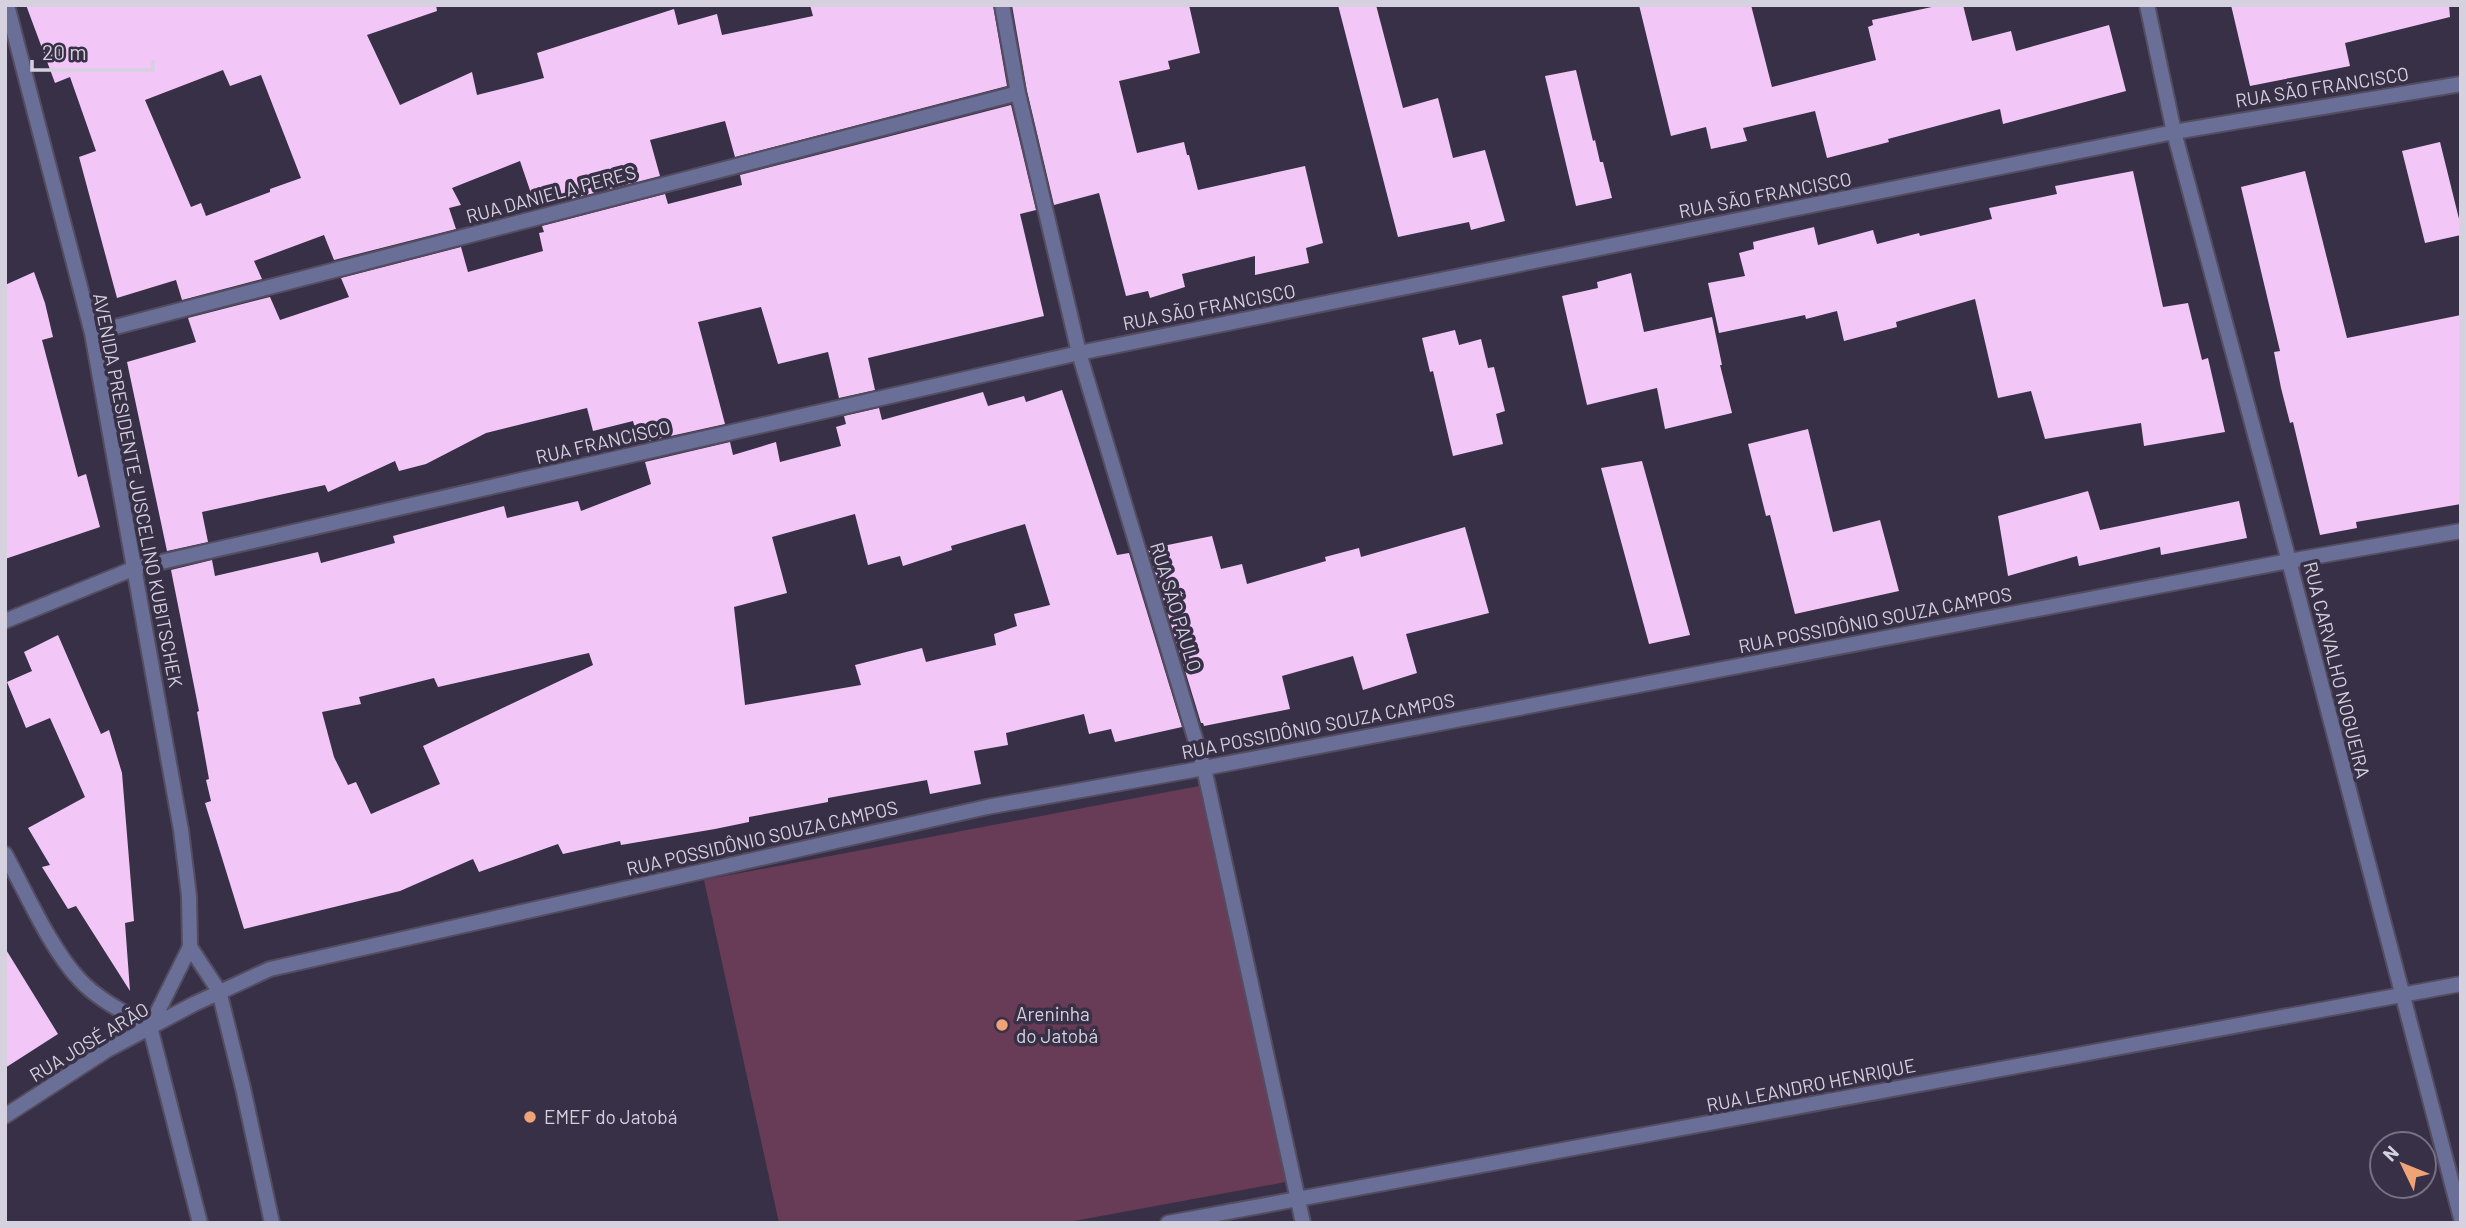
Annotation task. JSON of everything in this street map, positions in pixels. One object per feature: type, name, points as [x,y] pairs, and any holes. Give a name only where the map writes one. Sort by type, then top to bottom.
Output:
[{"type":"street","name":"AVENIDA PRESIDENTE JUSCELINO KUBITSCHEK","points":[[6,5],[9,35],[92,333],[181,831],[189,896],[190,947],[150,1027]]},
{"type":"street","name":"RUA SÃO PAULO","points":[[1002,5],[1018,93],[1079,353],[1204,768],[1303,1223]]},
{"type":"street","name":"RUA CARVALHO NOGUEIRA","points":[[2147,5],[2174,132],[2461,1218]]},
{"type":"street","name":"RUA SÃO FRANCISCO","points":[[1079,353],[2174,132],[2461,84]]},
{"type":"street","name":"RUA DANIELA PERES","points":[[92,333],[1018,93]]},
{"type":"street","name":"RUA FRANCISCO","points":[[135,568],[1079,353]]},
{"type":"street","name":"RUA POSSIDÔNIO SOUZA CAMPOS","points":[[194,1004],[270,969],[986,807],[1204,768],[2289,561],[2461,531]]},
{"type":"street","points":[[5,621],[135,568]]},
{"type":"street","points":[[5,854],[62,958],[79,979],[113,1006],[150,1027],[200,1223]]},
{"type":"street","points":[[190,947],[219,992],[272,1223]]},
{"type":"street","name":"RUA LEANDRO HENRIQUE","points":[[1168,1223],[2461,984]]},
{"type":"street","name":"RUA JOSÉ ARÃO","points":[[5,1116],[107,1050],[194,1004]]},
{"type":"shaded area","name":"Areninha do Jatobá","points":[[1199,786],[1286,1182],[1063,1223],[779,1223],[704,880]]},
{"type":"building","points":[[26,5],[436,5],[437,11],[367,35],[400,105],[472,72],[477,95],[544,78],[537,53],[674,9],[678,25],[717,14],[722,35],[813,16],[810,5],[993,5],[1007,86],[735,157],[725,121],[650,140],[660,176],[536,208],[520,161],[452,188],[461,205],[449,208],[456,229],[334,260],[324,235],[254,261],[262,279],[182,300],[176,280],[117,298],[79,157],[96,151],[70,77],[55,83]],"holes":[[[223,70],[230,86],[261,75],[301,178],[206,216],[201,203],[191,207],[145,100]]]},
{"type":"building","points":[[1012,5],[1189,5],[1200,53],[1168,61],[1170,69],[1119,81],[1137,153],[1184,142],[1198,190],[1305,166],[1323,243],[1306,248],[1309,263],[1255,275],[1255,256],[1182,274],[1185,287],[1150,298],[1148,291],[1126,296],[1099,193],[1054,205],[1027,91]]},
{"type":"building","points":[[1338,5],[1376,5],[1403,108],[1438,98],[1453,158],[1485,150],[1505,221],[1471,230],[1469,222],[1398,237]]},
{"type":"building","points":[[1639,5],[1751,5],[1772,87],[1876,60],[1868,27],[1873,25],[1872,20],[1941,5],[1963,5],[1972,41],[2011,31],[2016,51],[2109,25],[2126,91],[2003,124],[2000,109],[1827,158],[1815,111],[1743,128],[1747,141],[1711,149],[1706,127],[1671,136]]},
{"type":"building","points":[[2231,5],[2449,5],[2450,17],[2345,43],[2350,66],[2250,86]]},
{"type":"building","points":[[1576,70],[1593,141],[1595,140],[1600,162],[1603,162],[1612,198],[1576,206],[1545,76]]},
{"type":"building","points":[[1011,105],[1036,210],[1020,214],[1044,316],[868,358],[875,390],[839,398],[828,352],[778,364],[761,307],[698,322],[725,424],[639,443],[633,421],[593,431],[587,408],[486,433],[426,464],[399,471],[395,461],[328,492],[325,485],[202,512],[208,542],[167,551],[127,362],[196,342],[188,318],[270,297],[280,320],[349,297],[341,278],[461,247],[468,272],[543,251],[539,233],[544,232],[542,226],[665,194],[668,204],[742,185],[740,175]]},
{"type":"building","points":[[2440,142],[2461,235],[2425,243],[2402,151]]},
{"type":"building","points":[[2133,171],[2163,307],[2188,303],[2202,360],[2208,358],[2225,432],[2144,446],[2141,423],[2045,439],[2031,391],[1998,398],[1975,299],[1896,322],[1897,327],[1844,341],[1837,311],[1806,319],[1805,315],[1719,333],[1708,283],[1745,276],[1739,253],[1754,249],[1753,242],[1814,227],[1818,245],[1873,230],[1877,244],[1919,233],[1920,236],[1992,219],[1989,208],[2057,194],[2055,186]]},
{"type":"building","points":[[2305,171],[2347,338],[2461,315],[2461,504],[2356,522],[2357,528],[2320,535],[2293,422],[2290,423],[2281,388],[2274,352],[2280,351],[2241,187]]},
{"type":"building","points":[[34,272],[53,337],[42,340],[78,477],[86,474],[100,527],[5,559],[5,285]]},
{"type":"building","points":[[1631,273],[1644,332],[1712,317],[1732,413],[1665,429],[1657,388],[1587,405],[1562,296],[1598,288],[1597,282]]},
{"type":"building","points":[[1455,330],[1459,345],[1481,339],[1488,368],[1494,367],[1505,411],[1496,414],[1503,444],[1453,456],[1433,371],[1430,372],[1422,338]]},
{"type":"building","points":[[1062,390],[1117,555],[1129,553],[1182,727],[1115,742],[1111,729],[1089,734],[1084,714],[1006,733],[1008,745],[974,751],[981,784],[930,794],[927,780],[828,798],[828,802],[749,817],[749,822],[715,829],[621,845],[620,841],[563,854],[558,844],[479,872],[473,859],[400,891],[244,929],[205,803],[211,801],[206,780],[209,779],[197,712],[199,711],[171,570],[212,560],[215,576],[318,552],[321,563],[395,543],[393,536],[504,506],[507,518],[578,501],[581,511],[651,484],[645,462],[730,442],[733,455],[776,442],[780,462],[841,446],[836,427],[846,424],[844,416],[879,408],[882,420],[983,392],[988,406],[1024,396],[1026,402]],"holes":[[[855,514],[868,565],[900,556],[903,566],[952,550],[951,546],[1025,524],[1050,605],[1014,614],[1017,626],[994,634],[996,645],[926,662],[922,648],[855,665],[861,685],[745,705],[734,607],[787,593],[772,537]],[[589,653],[593,665],[423,746],[440,784],[371,814],[356,782],[348,785],[334,757],[322,712],[361,704],[359,697],[434,678],[438,687]]]},
{"type":"building","points":[[1808,429],[1833,532],[1880,520],[1899,591],[1795,614],[1770,515],[1766,516],[1748,444]]},
{"type":"building","points":[[1642,461],[1690,635],[1649,644],[1601,468]]},
{"type":"building","points":[[2088,491],[2100,530],[2239,501],[2247,538],[2161,555],[2160,547],[2079,566],[2077,556],[2008,576],[1998,516]]},
{"type":"building","points":[[1465,527],[1489,613],[1406,634],[1417,673],[1363,690],[1353,656],[1282,676],[1290,709],[1204,726],[1201,723],[1148,549],[1212,536],[1221,569],[1242,564],[1247,584],[1326,561],[1325,557],[1359,548],[1361,557]]},
{"type":"building","points":[[58,635],[101,734],[109,730],[122,773],[134,921],[125,923],[130,991],[76,906],[68,909],[42,867],[50,865],[28,828],[85,797],[50,718],[26,728],[7,682],[32,671],[24,652]]},
{"type":"building","points":[[5,948],[58,1034],[5,1068]]},
{"type":"place","name":"Areninha do Jatobá","points":[[1002,1025]]},
{"type":"place","name":"EMEF do Jatobá","points":[[530,1117]]}]
